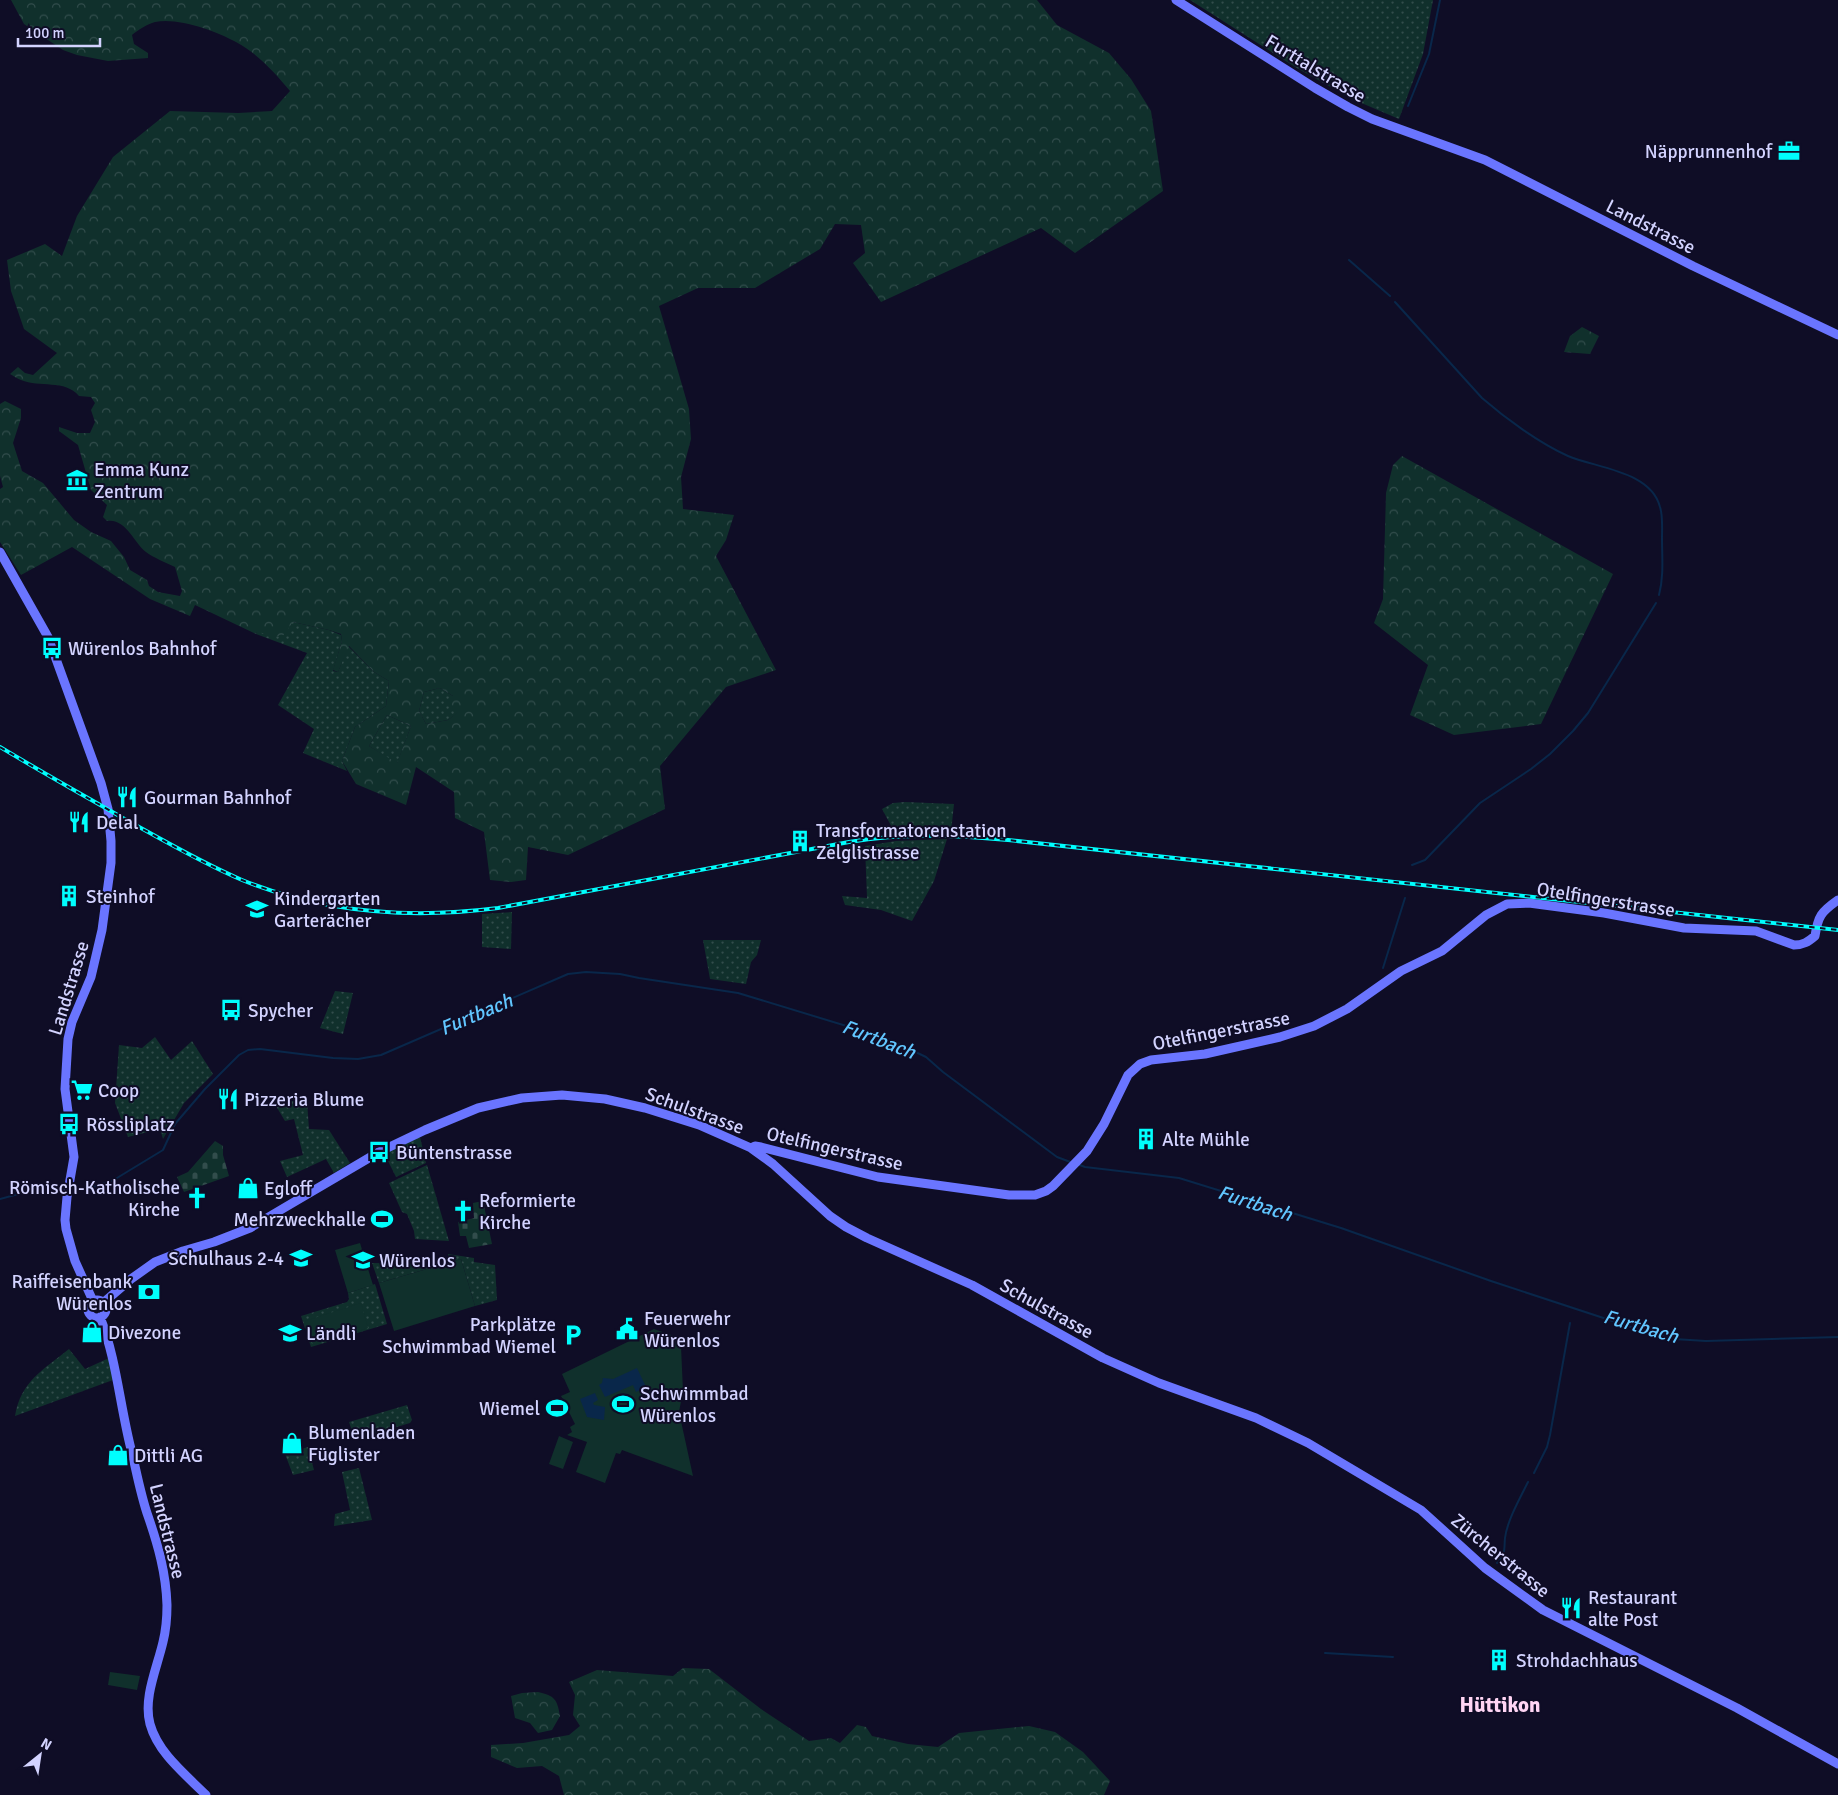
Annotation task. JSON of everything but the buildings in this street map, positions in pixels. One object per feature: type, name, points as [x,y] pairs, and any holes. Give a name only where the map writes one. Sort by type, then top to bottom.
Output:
[{"type":"street","name":"Furttalstrasse","points":[[1176,0],[1314,88],[1348,107],[1397,128],[1449,146]]},
{"type":"street","name":"Landstrasse","points":[[1449,146],[1485,160],[1693,266],[1838,335]]},
{"type":"street","name":"Landstrasse","points":[[0,552],[48,638],[103,790],[110,825],[111,863],[102,930],[91,977],[72,1022],[68,1039],[64,1089],[74,1156],[68,1189],[66,1229],[75,1261],[93,1301]]},
{"type":"street","name":"Otelfingerstrasse","points":[[751,1148],[755,1146],[761,1147],[878,1177],[1015,1195],[1035,1195],[1046,1191],[1087,1151],[1104,1124],[1128,1075],[1140,1064],[1151,1060],[1205,1054],[1314,1026],[1347,1009],[1401,971],[1442,951],[1486,916],[1507,904],[1529,903],[1604,913],[1684,928],[1756,931],[1794,945],[1806,943],[1815,936],[1821,912],[1838,900]]},
{"type":"street","name":"Schulstrasse","points":[[104,1303],[123,1285],[155,1262],[183,1250],[214,1242],[250,1228],[379,1152],[425,1130],[498,1102],[533,1096],[562,1095],[618,1102],[672,1116],[699,1125],[751,1148],[773,1164],[830,1216],[854,1232],[966,1282],[1069,1340],[1134,1373],[1256,1418]]},
{"type":"street","points":[[98,1300],[104,1303],[105,1311],[100,1317],[93,1316],[88,1312],[88,1305],[93,1301],[98,1300]]},
{"type":"street","name":"Landstrasse","points":[[100,1317],[109,1338],[131,1451],[148,1515],[159,1546],[165,1580],[166,1627],[149,1701],[149,1719],[155,1735],[165,1752],[206,1795]]},
{"type":"street","name":"Zürcherstrasse","points":[[1256,1418],[1308,1443],[1416,1507],[1490,1572],[1543,1610],[1737,1708],[1838,1764]]},
{"type":"green space","points":[[11,0],[1037,0],[1057,25],[1109,53],[1131,79],[1151,111],[1163,191],[1075,253],[1041,228],[881,302],[853,263],[865,253],[861,225],[835,224],[820,249],[755,288],[698,288],[659,306],[689,409],[691,439],[681,477],[683,509],[734,515],[726,540],[716,556],[776,670],[726,687],[660,766],[665,809],[568,855],[528,847],[526,880],[511,882],[490,880],[484,832],[455,818],[454,792],[416,767],[406,805],[356,784],[342,761],[355,727],[386,706],[389,681],[374,672],[349,646],[338,672],[333,670],[342,641],[341,634],[293,622],[282,637],[257,632],[256,634],[195,605],[190,616],[150,599],[72,547],[21,575],[0,542],[0,489],[3,487],[0,476],[0,404],[5,401],[21,409],[21,418],[13,443],[22,471],[43,483],[74,520],[91,532],[111,541],[124,557],[130,570],[147,580],[149,586],[158,592],[180,596],[182,591],[175,567],[146,552],[125,527],[114,521],[107,521],[103,517],[107,505],[91,490],[78,445],[59,431],[59,427],[77,433],[90,433],[95,422],[91,410],[95,403],[91,397],[79,396],[67,387],[28,382],[10,374],[18,367],[25,373],[33,375],[57,353],[24,329],[11,291],[7,260],[45,244],[62,256],[77,216],[113,157],[170,111],[238,113],[272,111],[290,91],[265,64],[244,47],[228,38],[197,26],[175,21],[152,23],[132,35],[134,44],[148,53],[148,58],[108,61],[77,55],[63,50],[24,24]],"holes":[[[440,688],[453,696],[449,703],[458,712],[448,720],[426,724],[419,711],[424,692]],[[387,715],[411,726],[397,763],[369,746]]]},
{"type":"green space","points":[[1190,0],[1433,0],[1423,54],[1399,119],[1352,99],[1295,67]]},
{"type":"green space","points":[[1582,327],[1599,336],[1590,354],[1564,352],[1570,336]]},
{"type":"green space","points":[[1402,456],[1613,574],[1541,724],[1454,735],[1410,715],[1428,665],[1374,623],[1383,599],[1386,493],[1393,465]]},
{"type":"green space","points":[[293,622],[329,630],[341,635],[342,641],[333,671],[338,672],[348,646],[374,672],[389,681],[386,706],[355,727],[342,761],[347,771],[303,753],[314,729],[278,705],[307,653],[256,634],[257,632]]},
{"type":"green space","points":[[440,688],[453,696],[459,712],[448,720],[426,724],[419,711],[424,692]]},
{"type":"green space","points":[[387,715],[411,726],[397,764],[369,746]]},
{"type":"green space","points":[[893,803],[954,804],[951,832],[895,833],[882,809]]},
{"type":"green space","points":[[947,839],[934,881],[912,921],[881,910],[845,905],[842,896],[867,898],[865,846],[896,841]]},
{"type":"green space","points":[[512,912],[511,949],[482,947],[482,914]]},
{"type":"green space","points":[[703,940],[761,940],[757,955],[751,962],[746,984],[710,979]]},
{"type":"green space","points":[[335,991],[353,993],[343,1034],[320,1028]]},
{"type":"green space","points":[[155,1037],[171,1060],[192,1041],[213,1074],[184,1103],[163,1139],[160,1129],[128,1137],[115,1103],[119,1045],[142,1048]]},
{"type":"green space","points":[[273,1101],[307,1101],[309,1129],[329,1130],[350,1163],[334,1173],[326,1159],[287,1177],[280,1161],[303,1155],[294,1119],[285,1121]]},
{"type":"green space","points":[[420,1137],[426,1163],[396,1177],[384,1153]]},
{"type":"green space","points":[[215,1141],[223,1146],[223,1155],[229,1176],[184,1192],[177,1177],[188,1172]]},
{"type":"green space","points":[[427,1165],[449,1241],[415,1239],[407,1214],[402,1212],[389,1183]]},
{"type":"green space","points":[[483,1201],[492,1244],[469,1248],[466,1236],[460,1236],[458,1222],[474,1218],[473,1203]]},
{"type":"green space","points":[[360,1243],[373,1285],[348,1293],[335,1250]]},
{"type":"green space","points":[[448,1254],[474,1258],[474,1262],[495,1265],[497,1300],[475,1306],[461,1259],[379,1283],[372,1263],[440,1264],[448,1262]]},
{"type":"green space","points":[[461,1259],[475,1306],[394,1331],[379,1283]]},
{"type":"green space","points":[[375,1284],[387,1324],[311,1347],[301,1316],[347,1302],[349,1299],[348,1293]]},
{"type":"green space","points":[[361,1303],[368,1328],[313,1345],[305,1321]]},
{"type":"green space","name":"Schwimmbad Würenlos","points":[[654,1329],[674,1336],[681,1346],[683,1391],[679,1412],[693,1476],[622,1450],[620,1454],[616,1453],[605,1483],[576,1472],[587,1442],[567,1435],[572,1432],[570,1427],[575,1424],[561,1396],[570,1392],[562,1374]]},
{"type":"green space","points":[[69,1349],[85,1369],[109,1358],[113,1380],[15,1416],[22,1394],[34,1377]]},
{"type":"green space","points":[[407,1405],[412,1420],[410,1423],[357,1439],[354,1437],[349,1422]]},
{"type":"green space","points":[[559,1436],[573,1442],[563,1469],[549,1464]]},
{"type":"green space","points":[[308,1447],[314,1470],[293,1475],[285,1454]]},
{"type":"green space","points":[[359,1468],[372,1520],[334,1526],[335,1514],[350,1510],[342,1472]]},
{"type":"green space","points":[[683,1668],[709,1669],[761,1709],[809,1741],[831,1738],[840,1743],[857,1725],[866,1727],[872,1736],[908,1744],[938,1747],[959,1733],[1029,1726],[1055,1732],[1083,1752],[1110,1781],[1104,1795],[564,1795],[559,1776],[542,1766],[517,1768],[491,1757],[491,1745],[523,1743],[569,1735],[580,1726],[573,1715],[575,1695],[569,1682],[597,1670],[673,1676]]},
{"type":"green space","points":[[110,1672],[140,1676],[137,1690],[108,1685]]},
{"type":"green space","points":[[538,1692],[554,1699],[560,1716],[552,1730],[538,1733],[530,1723],[515,1718],[511,1696]]},
{"type":"water","points":[[637,1368],[646,1387],[636,1392],[633,1385],[605,1397],[599,1385],[602,1383],[603,1378],[613,1379]]},
{"type":"water","points":[[595,1393],[598,1400],[593,1403],[594,1405],[605,1407],[604,1420],[587,1417],[580,1399]]},
{"type":"waterway","points":[[1408,106],[1429,54],[1440,0]]},
{"type":"waterway","points":[[1349,260],[1390,296]]},
{"type":"waterway","points":[[1395,302],[1482,398],[1512,422],[1568,456],[1621,472],[1634,478],[1655,495],[1662,518],[1662,574],[1659,595]]},
{"type":"waterway","points":[[1412,865],[1425,860],[1480,803],[1531,769],[1550,754],[1573,731],[1588,713],[1656,603]]},
{"type":"waterway","points":[[1383,968],[1405,898]]},
{"type":"waterway","name":"Furtbach","points":[[71,1190],[83,1190],[112,1181],[163,1150],[175,1124],[205,1089],[239,1055],[248,1050],[260,1049],[333,1058],[358,1059],[381,1055],[568,974],[586,972],[620,974],[738,993],[886,1038],[926,1057],[943,1072],[1057,1157],[1073,1163]]},
{"type":"waterway","name":"Furtbach","points":[[1077,1164],[1085,1167],[1179,1178],[1341,1228],[1491,1281],[1640,1330],[1674,1339],[1706,1341],[1838,1337]]},
{"type":"waterway","name":"Furtbach","points":[[0,1199],[33,1190],[64,1190]]},
{"type":"waterway","points":[[1534,1473],[1547,1447],[1550,1435],[1570,1323]]},
{"type":"waterway","points":[[1497,1563],[1504,1552],[1506,1531],[1511,1517],[1528,1482]]},
{"type":"waterway","points":[[1325,1653],[1393,1657]]},
{"type":"railway","points":[[0,747],[166,842],[242,880],[304,900],[368,910],[433,913],[498,908],[849,842],[889,837],[928,836],[1008,840],[1838,930]]},
{"type":"place","name":"Näpprunnenhof","points":[[1789,151]]},
{"type":"place","name":"Emma Kunz Zentrum","points":[[77,480]]},
{"type":"place","name":"Würenlos Bahnhof","points":[[52,648]]},
{"type":"place","name":"Gourman Bahnhof","points":[[127,797]]},
{"type":"place","name":"Delal","points":[[79,822]]},
{"type":"place","name":"Transformatorenstation Zelglistrasse","points":[[800,841]]},
{"type":"place","name":"Steinhof","points":[[69,896]]},
{"type":"place","name":"Kindergarten Garterächer","points":[[257,909]]},
{"type":"place","name":"Spycher","points":[[231,1010]]},
{"type":"place","name":"Coop","points":[[82,1090]]},
{"type":"place","name":"Pizzeria Blume","points":[[228,1099]]},
{"type":"place","name":"Rössliplatz","points":[[69,1124]]},
{"type":"place","name":"Alte Mühle","points":[[1146,1139]]},
{"type":"place","name":"Büntenstrasse","points":[[379,1152]]},
{"type":"place","name":"Egloff","points":[[248,1188]]},
{"type":"place","name":"Römisch-Katholische Kirche","points":[[197,1198]]},
{"type":"place","name":"Reformierte Kirche","points":[[463,1211]]},
{"type":"place","name":"Mehrzweckhalle","points":[[382,1219]]},
{"type":"place","name":"Schulhaus 2-4","points":[[301,1258]]},
{"type":"place","name":"Würenlos","points":[[363,1260]]},
{"type":"place","name":"Raiffeisenbank Würenlos","points":[[149,1292]]},
{"type":"place","name":"Feuerwehr Würenlos","points":[[627,1329]]},
{"type":"place","name":"Divezone","points":[[92,1332]]},
{"type":"place","name":"Ländli","points":[[290,1333]]},
{"type":"place","name":"Parkplätze Schwimmbad Wiemel","points":[[573,1335]]},
{"type":"place","name":"Schwimmbad Würenlos","points":[[623,1404]]},
{"type":"place","name":"Wiemel","points":[[557,1408]]},
{"type":"place","name":"Blumenladen Füglister","points":[[292,1443]]},
{"type":"place","name":"Dittli AG","points":[[118,1455]]},
{"type":"place","name":"Restaurant alte Post","points":[[1571,1608]]},
{"type":"place","name":"Strohdachhaus","points":[[1499,1660]]},
{"type":"district","name":"Hüttikon","points":[[1500,1705]]}]
